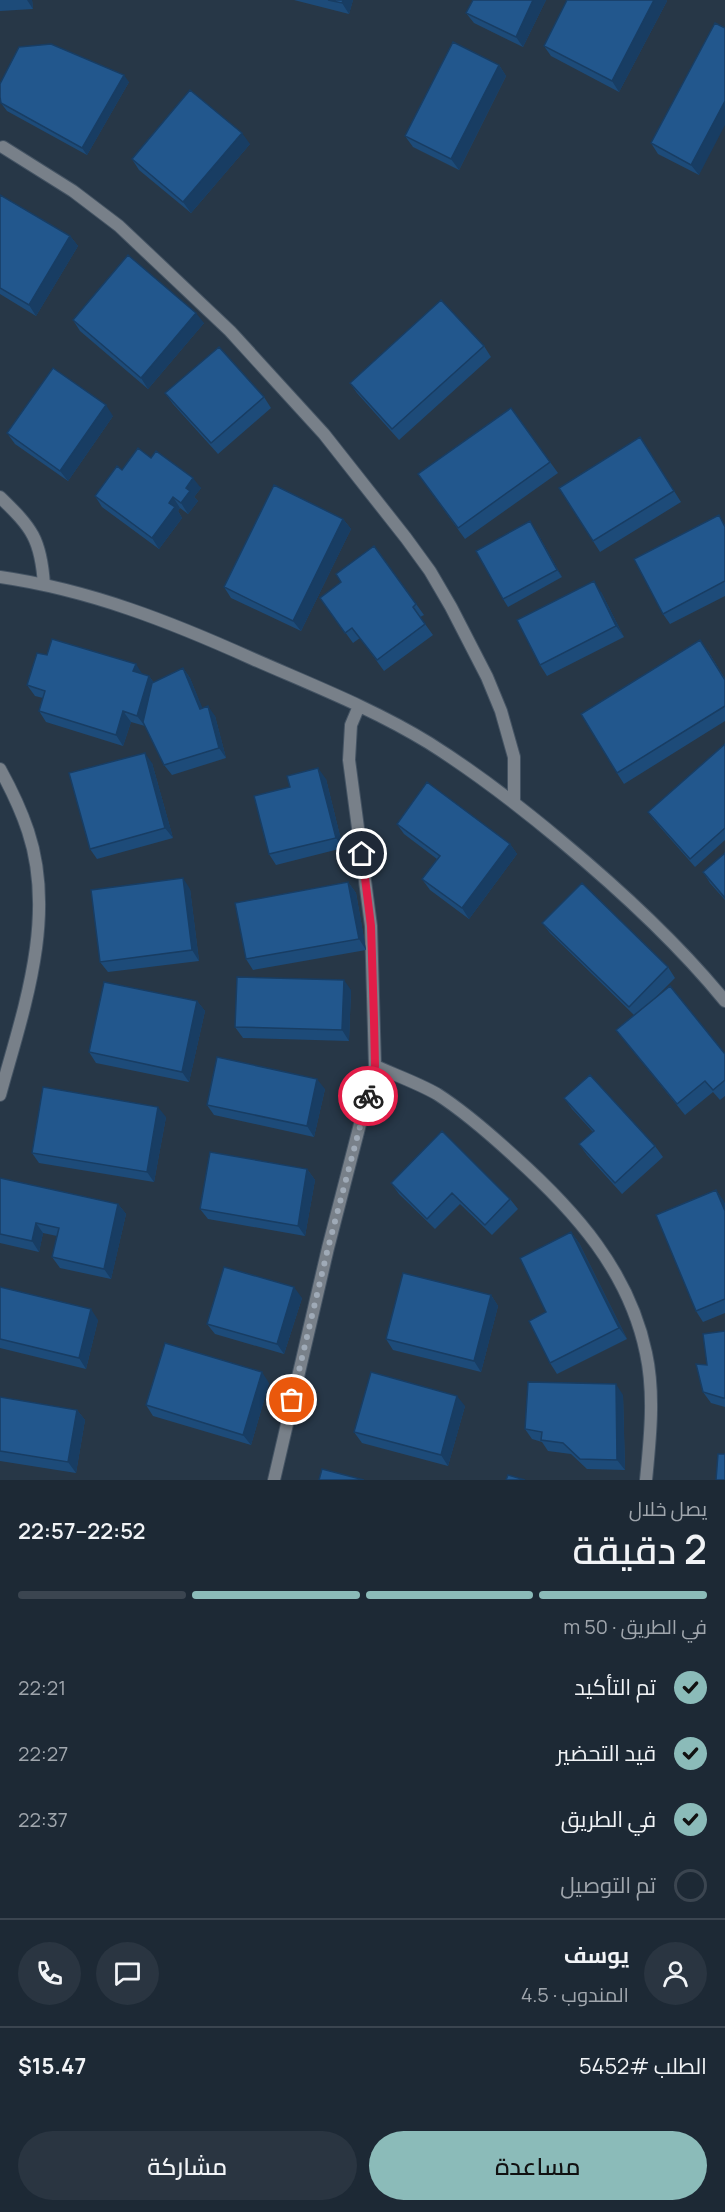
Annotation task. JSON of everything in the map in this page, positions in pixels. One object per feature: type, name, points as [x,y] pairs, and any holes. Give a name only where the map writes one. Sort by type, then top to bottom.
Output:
[{"type":"street","points":[[3,147],[73,191],[119,226],[222,323],[324,434],[406,538],[430,571],[469,639],[498,702],[514,757],[514,801]]},
{"type":"street","points":[[0,496],[32,532],[39,547],[44,585]]},
{"type":"street","points":[[0,577],[94,597],[168,622],[359,706],[428,743],[514,801],[634,905],[672,941],[725,1001]]},
{"type":"street","points":[[274,1480],[328,1248],[375,1066],[371,926],[349,760],[351,725],[359,706]]},
{"type":"street","points":[[0,769],[29,833],[38,893],[39,924],[31,982],[0,1095]]},
{"type":"street","points":[[375,1066],[436,1094],[479,1126],[564,1204],[604,1253],[630,1302],[646,1354],[650,1384],[646,1480]]},
{"type":"building","points":[[473,0],[533,0],[516,37],[466,13]]},
{"type":"building","points":[[567,0],[654,0],[612,81],[544,46]]},
{"type":"building","points":[[715,23],[725,28],[725,101],[691,165],[651,143]]},
{"type":"building","points":[[453,42],[499,65],[451,159],[405,136]]},
{"type":"building","points":[[51,44],[124,75],[82,148],[1,103],[0,84],[19,47]]},
{"type":"building","points":[[190,90],[242,133],[183,202],[132,159]]},
{"type":"building","points":[[0,195],[70,236],[29,305],[0,288]]},
{"type":"building","points":[[128,255],[196,313],[141,378],[73,320]]},
{"type":"building","points":[[441,300],[484,346],[392,429],[350,383]]},
{"type":"building","points":[[219,347],[264,397],[211,443],[165,393]]},
{"type":"building","points":[[53,368],[106,405],[60,471],[7,433]]},
{"type":"building","points":[[511,408],[550,462],[458,528],[418,474]]},
{"type":"building","points":[[640,437],[674,491],[593,541],[559,488]]},
{"type":"building","points":[[138,448],[151,458],[156,451],[193,478],[186,488],[190,491],[181,503],[173,497],[169,503],[175,507],[152,538],[95,496],[117,466],[122,470]]},
{"type":"building","points":[[274,485],[343,519],[293,621],[224,587]]},
{"type":"building","points":[[719,515],[725,527],[725,581],[663,614],[634,559]]},
{"type":"building","points":[[530,521],[557,570],[503,599],[476,551]]},
{"type":"building","points":[[374,546],[416,604],[413,607],[425,624],[377,660],[352,628],[345,633],[320,598],[341,582],[336,574]]},
{"type":"building","points":[[594,581],[616,626],[540,665],[517,620]]},
{"type":"building","points":[[52,639],[136,664],[133,671],[149,676],[137,716],[123,711],[116,735],[39,711],[45,691],[27,685],[37,653],[47,655]]},
{"type":"building","points":[[700,640],[725,680],[725,706],[617,773],[581,714]]},
{"type":"building","points":[[183,668],[200,709],[208,706],[219,748],[164,765],[143,722],[152,683]]},
{"type":"building","points":[[725,744],[725,828],[690,859],[648,812]]},
{"type":"building","points":[[145,753],[165,828],[90,849],[69,773]]},
{"type":"building","points":[[318,768],[336,838],[269,854],[254,796],[290,787],[287,776]]},
{"type":"building","points":[[427,782],[510,844],[462,908],[422,879],[440,856],[397,824]]},
{"type":"building","points":[[725,853],[725,898],[703,872]]},
{"type":"building","points":[[183,878],[192,950],[100,962],[91,890]]},
{"type":"building","points":[[348,882],[359,939],[246,959],[235,903]]},
{"type":"building","points":[[582,883],[668,967],[629,1007],[542,923]]},
{"type":"building","points":[[237,977],[344,980],[342,1030],[235,1027]]},
{"type":"building","points":[[104,982],[197,1001],[182,1072],[89,1052]]},
{"type":"building","points":[[670,986],[725,1054],[725,1080],[713,1090],[705,1081],[677,1104],[616,1030]]},
{"type":"building","points":[[217,1057],[317,1079],[307,1126],[207,1105]]},
{"type":"building","points":[[590,1075],[655,1146],[615,1183],[579,1144],[594,1131],[564,1098]]},
{"type":"building","points":[[43,1087],[158,1107],[147,1172],[32,1153]]},
{"type":"building","points":[[442,1131],[510,1199],[485,1225],[452,1193],[427,1219],[391,1183]]},
{"type":"building","points":[[210,1152],[307,1169],[298,1226],[200,1209]]},
{"type":"building","points":[[0,1178],[118,1204],[104,1269],[52,1257],[59,1228],[36,1223],[32,1241],[0,1234]]},
{"type":"building","points":[[716,1190],[725,1211],[725,1299],[696,1311],[656,1215]]},
{"type":"building","points":[[571,1232],[619,1328],[550,1363],[529,1321],[546,1312],[520,1258]]},
{"type":"building","points":[[224,1267],[294,1287],[277,1344],[207,1324]]},
{"type":"building","points":[[403,1273],[491,1295],[474,1361],[386,1339]]},
{"type":"building","points":[[0,1287],[91,1309],[79,1358],[0,1339]]},
{"type":"building","points":[[725,1331],[725,1398],[723,1398],[703,1392],[696,1364],[707,1365],[703,1334]]},
{"type":"building","points":[[165,1343],[262,1372],[243,1435],[146,1405]]},
{"type":"building","points":[[371,1372],[457,1396],[441,1455],[354,1432]]},
{"type":"building","points":[[528,1382],[616,1384],[617,1460],[580,1459],[563,1443],[541,1440],[542,1432],[525,1429]]},
{"type":"building","points":[[0,1397],[77,1410],[68,1462],[0,1451]]},
{"type":"building","points":[[718,1454],[725,1454],[725,1480],[716,1480]]},
{"type":"building","points":[[322,1469],[364,1480],[319,1480]]},
{"type":"building","points":[[508,1475],[525,1480],[506,1480]]},
{"type":"way so far","points":[[292,1400],[328,1248],[368,1096]]},
{"type":"route","points":[[362,854],[371,926],[374,1020],[375,1066],[368,1096]]}]
